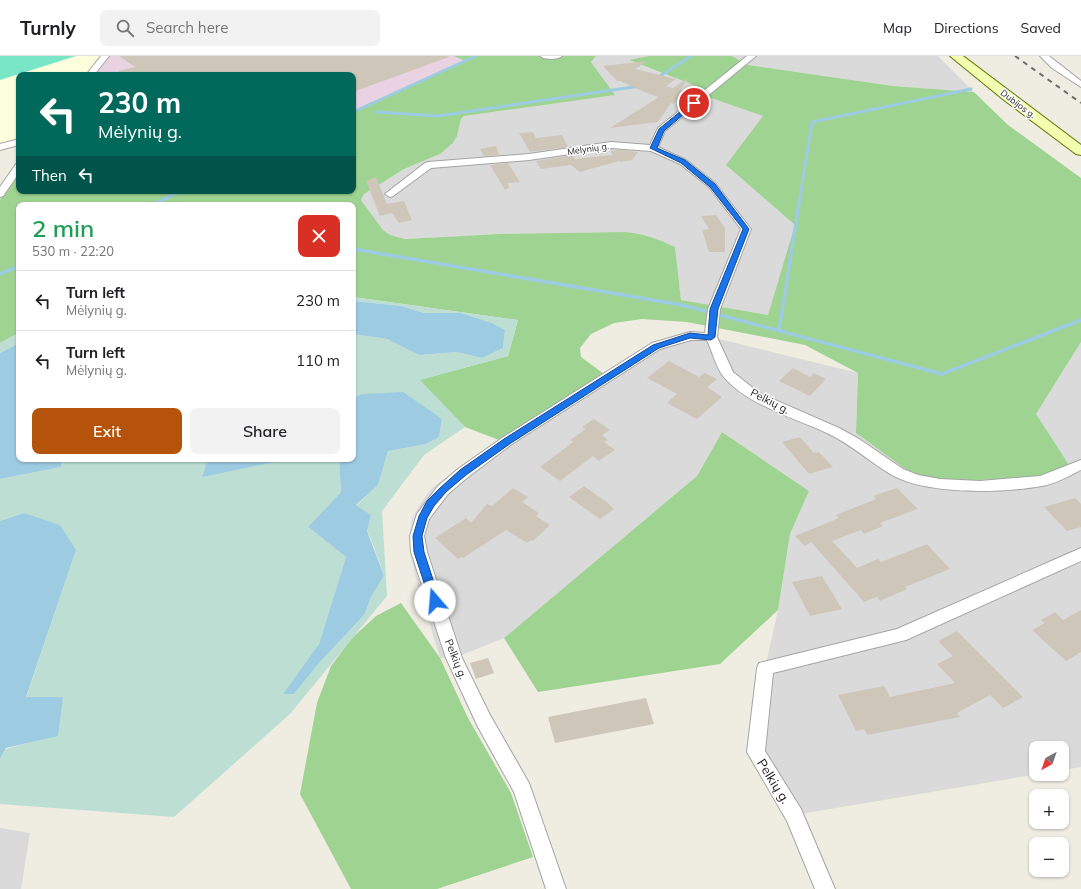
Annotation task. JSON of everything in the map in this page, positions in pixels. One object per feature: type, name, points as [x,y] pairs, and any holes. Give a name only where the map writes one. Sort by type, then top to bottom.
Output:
[{"type":"main road","name":"Dubijos g.","points":[[956,56],[1081,151]]},
{"type":"street","points":[[92,72],[105,56]]},
{"type":"street","points":[[544,56],[558,56]]},
{"type":"street","points":[[1044,56],[1081,85]]},
{"type":"street","points":[[653,148],[661,130],[748,57]]},
{"type":"street","points":[[0,147],[16,143]]},
{"type":"street","name":"Mėlynių g.","points":[[390,194],[428,165],[529,157],[611,145],[653,148],[683,162],[712,185],[746,229],[714,309],[711,337]]},
{"type":"street","points":[[0,194],[16,170]]},
{"type":"street","name":"Pelkių g.","points":[[556,889],[522,789],[484,721],[454,658],[419,552],[417,536],[422,518],[435,499],[463,472],[508,441],[656,346],[690,336],[711,337],[728,374],[754,396],[834,431],[854,442],[898,472],[915,479],[940,484],[980,486],[1042,481],[1081,465]]},
{"type":"street","name":"Pelkių g.","points":[[825,889],[794,815],[756,752],[765,668],[900,635],[1081,554]]},
{"type":"shaded area","points":[[0,56],[105,56],[92,72],[16,72],[16,143],[0,147]]},
{"type":"shaded area","points":[[105,56],[454,56],[465,60],[356,110],[356,72],[92,72]]},
{"type":"shaded area","points":[[596,56],[649,56],[630,61],[696,86],[711,98],[763,116],[727,165],[795,225],[769,315],[681,300],[675,247],[626,232],[499,234],[405,239],[390,235],[383,230],[361,200],[364,194],[404,169],[440,154],[453,143],[457,136],[461,119],[464,116],[614,95],[591,62]]},
{"type":"shaded area","points":[[732,56],[938,56],[974,92],[893,86],[748,65]]},
{"type":"shaded area","points":[[356,297],[518,320],[508,356],[420,380],[465,427],[424,455],[382,511],[387,596],[290,714],[174,817],[0,804],[0,759],[6,749],[58,735],[26,698],[76,550],[24,513],[0,521],[0,479],[61,467],[62,462],[207,462],[203,476],[269,462],[339,462],[341,492],[308,527],[346,557],[319,644],[283,694],[294,694],[319,663],[365,614],[371,597],[384,576],[367,530],[371,515],[356,506],[378,485],[388,451],[426,444],[439,437],[442,419],[361,394],[356,397],[356,334],[387,339],[419,355],[457,352],[482,358],[503,348],[505,330],[492,323],[461,313],[424,313],[401,306],[356,301]]},
{"type":"shaded area","points":[[356,301],[401,306],[424,313],[461,313],[492,323],[505,330],[503,348],[482,358],[457,352],[419,355],[387,339],[356,334]]},
{"type":"shaded area","points":[[691,332],[858,373],[856,433],[904,468],[1036,414],[1081,342],[1081,767],[1069,769],[1069,741],[1029,741],[1029,776],[794,815],[756,752],[765,668],[778,610],[790,534],[809,491],[722,432],[697,476],[504,638],[454,658],[440,658],[416,579],[410,552],[412,519],[420,504],[432,488],[499,440],[651,345],[670,337]]},
{"type":"shaded area","points":[[16,335],[16,345],[0,353],[0,343]]},
{"type":"shaded area","points":[[16,345],[16,462],[62,462],[61,467],[0,479],[0,353]]},
{"type":"shaded area","points":[[403,392],[442,419],[439,437],[426,444],[388,451],[378,485],[356,505],[371,515],[367,531],[384,576],[371,597],[365,614],[319,663],[294,694],[283,694],[319,644],[346,557],[308,527],[341,492],[339,462],[356,462],[356,397],[361,394]]},
{"type":"shaded area","points":[[207,462],[274,462],[202,477]]},
{"type":"shaded area","points":[[24,513],[60,525],[76,550],[26,697],[63,697],[58,736],[6,748],[0,759],[0,521]]},
{"type":"shaded area","points":[[0,828],[30,833],[21,889],[0,889]]},
{"type":"green space","points":[[0,56],[76,56],[25,72],[16,72],[16,75],[0,80]]},
{"type":"green space","points":[[454,56],[596,56],[591,62],[615,95],[464,116],[461,119],[457,136],[453,143],[440,154],[404,169],[364,194],[361,200],[383,230],[390,235],[405,239],[499,234],[626,232],[639,234],[657,239],[675,247],[681,300],[768,315],[795,225],[726,165],[763,116],[711,98],[696,86],[629,60],[649,56],[732,56],[748,65],[893,86],[974,92],[1008,125],[1081,178],[1081,342],[1036,414],[1069,465],[1032,478],[949,481],[920,475],[904,468],[856,433],[858,373],[805,345],[687,322],[642,319],[614,323],[591,334],[580,348],[581,357],[604,374],[499,440],[465,427],[419,380],[508,356],[518,320],[356,297],[356,202],[16,202],[16,335],[0,343],[0,200],[16,173],[16,194],[356,194],[356,110],[465,61]]},
{"type":"green space","points":[[722,432],[809,491],[790,534],[778,610],[720,664],[538,692],[504,638],[697,476]]},
{"type":"green space","points":[[401,603],[440,658],[468,718],[511,793],[533,857],[437,889],[351,889],[300,794],[317,703],[331,666],[352,638],[376,616]]},
{"type":"building","points":[[119,56],[449,57],[356,91],[356,72],[119,72],[135,67]]},
{"type":"building","points":[[647,61],[635,69],[676,79],[666,86],[673,88],[688,78],[680,90],[689,92],[673,104],[671,103],[658,122],[610,128],[659,97],[617,81],[603,66]]},
{"type":"building","points":[[533,132],[536,138],[562,135],[568,147],[530,152],[519,133]]},
{"type":"building","points":[[496,146],[499,155],[484,156],[480,149]]},
{"type":"building","points":[[618,150],[638,152],[632,160],[619,161],[580,172],[571,165],[541,169],[536,161],[573,155],[575,159],[613,155],[610,151]]},
{"type":"building","points":[[508,163],[520,182],[508,183],[509,188],[505,190],[490,165]]},
{"type":"building","points":[[376,177],[387,204],[404,201],[412,220],[399,223],[392,213],[380,216],[366,181]]},
{"type":"building","points":[[716,215],[725,228],[725,252],[709,252],[702,230],[709,229],[701,216]]},
{"type":"building","points":[[669,361],[699,377],[705,373],[717,379],[707,387],[722,397],[697,419],[667,403],[677,394],[647,378]]},
{"type":"building","points":[[793,368],[810,377],[814,373],[826,379],[810,396],[779,381]]},
{"type":"building","points":[[594,419],[610,430],[602,435],[608,440],[604,442],[615,450],[599,461],[593,456],[560,481],[540,467],[573,442],[570,440],[586,429],[582,427]]},
{"type":"building","points":[[800,437],[814,453],[819,452],[833,467],[809,474],[782,442]]},
{"type":"building","points":[[584,486],[614,509],[600,519],[569,497]]},
{"type":"building","points":[[513,488],[528,497],[522,502],[539,513],[536,516],[550,525],[533,541],[531,540],[527,543],[506,530],[463,558],[458,559],[435,538],[466,518],[471,523],[487,504],[492,506]]},
{"type":"building","points":[[897,488],[918,509],[880,523],[883,526],[864,534],[861,530],[832,541],[857,568],[878,559],[881,562],[927,544],[950,569],[905,587],[907,589],[880,601],[877,597],[864,602],[811,542],[805,546],[795,536],[839,518],[836,515],[876,499],[873,496]]},
{"type":"building","points":[[1075,498],[1081,504],[1081,527],[1067,531],[1044,507]]},
{"type":"building","points":[[822,576],[842,609],[810,616],[792,582]]},
{"type":"building","points":[[1081,610],[1081,652],[1066,661],[1032,630],[1045,623],[1041,620],[1055,612],[1063,620]]},
{"type":"building","points":[[957,631],[1023,697],[1003,708],[990,695],[957,713],[960,717],[867,735],[864,729],[856,731],[838,695],[884,686],[890,697],[955,683],[937,664],[953,656],[938,641]]},
{"type":"building","points":[[488,658],[494,673],[476,679],[470,663]]},
{"type":"building","points":[[646,698],[654,724],[555,743],[548,717]]},
{"type":"waterway","points":[[356,111],[476,56]]},
{"type":"waterway","points":[[657,78],[691,56]]},
{"type":"waterway","points":[[377,112],[438,116],[640,86]]},
{"type":"waterway","points":[[800,198],[812,122],[971,89]]},
{"type":"waterway","points":[[166,198],[175,194]]},
{"type":"waterway","points":[[158,202],[169,197]]},
{"type":"waterway","points":[[779,331],[800,197]]},
{"type":"waterway","points":[[356,250],[682,305],[779,331]]},
{"type":"waterway","points":[[0,274],[16,267]]},
{"type":"waterway","points":[[779,331],[942,374],[1081,320]]},
{"type":"railway","points":[[1015,56],[1081,103]]},
{"type":"route","points":[[435,601],[419,552],[417,536],[422,518],[443,490],[463,472],[508,441],[656,346],[690,336],[711,337],[714,309],[746,229],[712,185],[683,162],[653,148],[661,130],[694,103]]}]
